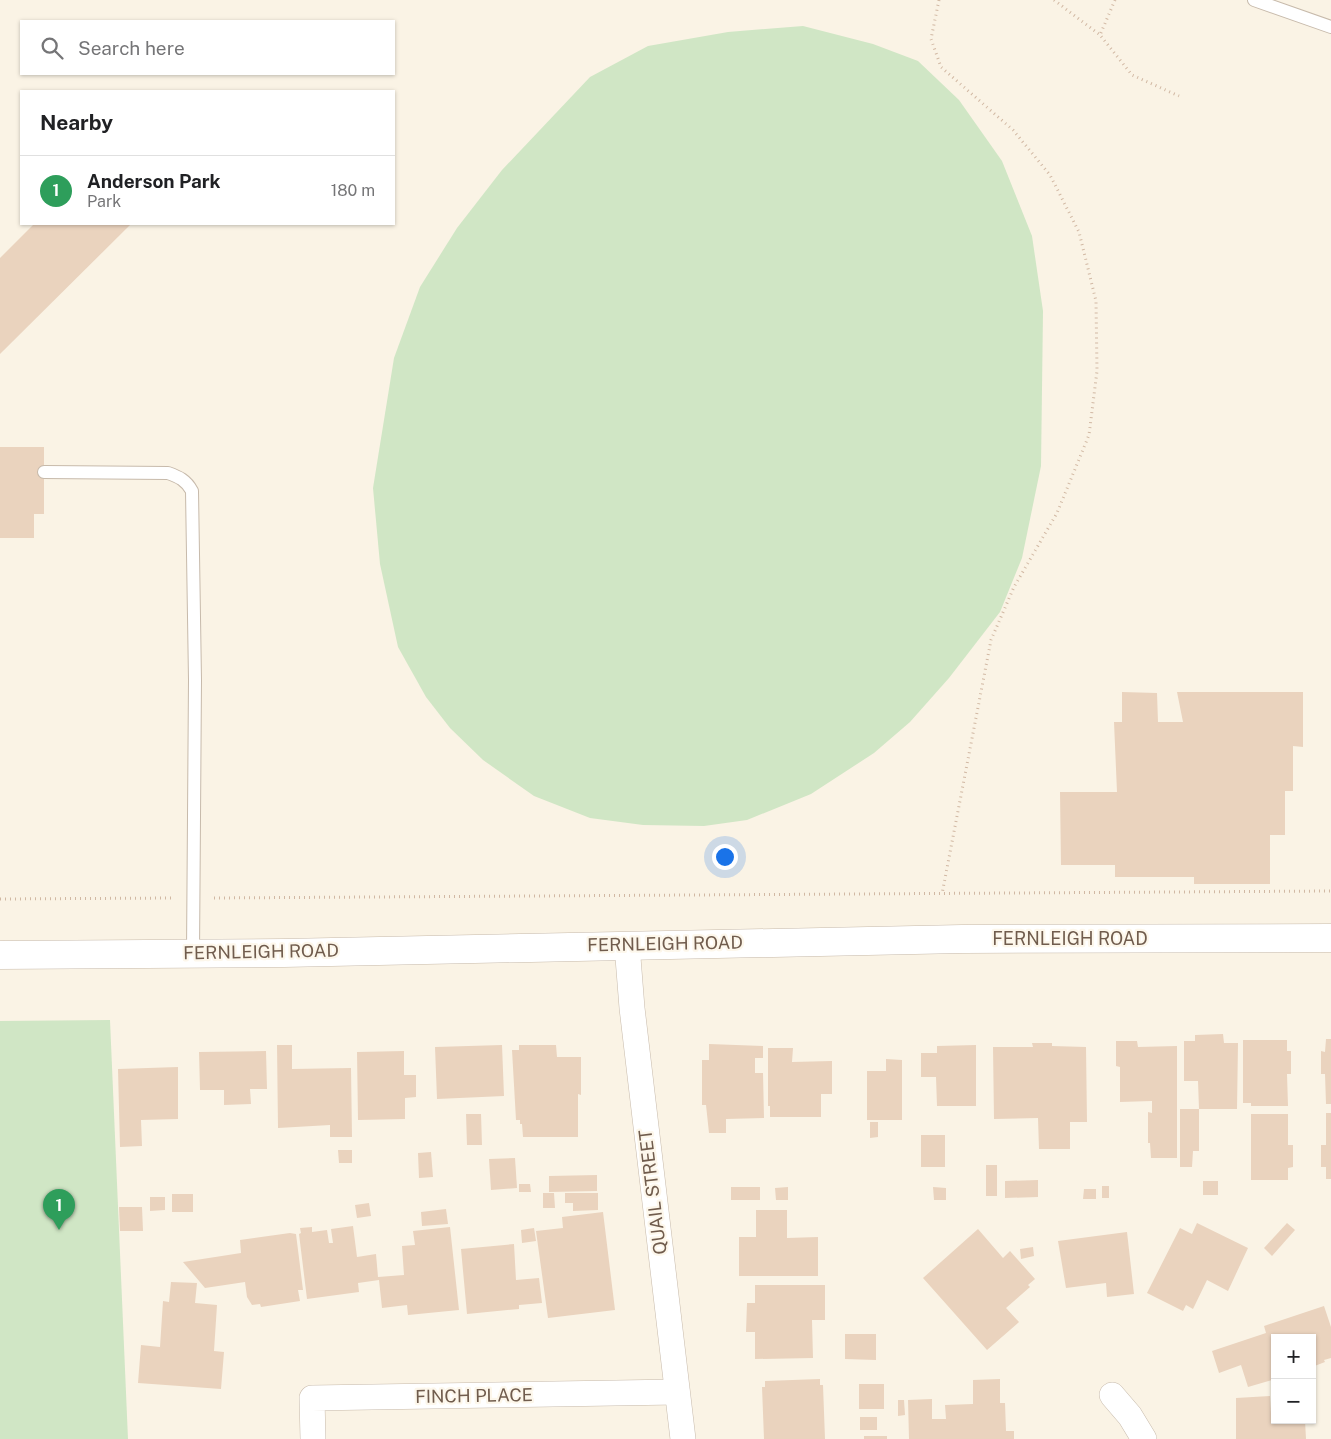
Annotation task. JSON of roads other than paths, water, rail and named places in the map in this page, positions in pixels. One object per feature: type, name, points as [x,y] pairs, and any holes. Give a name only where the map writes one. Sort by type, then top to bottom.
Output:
[{"type":"street","name":"FERNLEIGH ROAD","points":[[0,955],[1026,938],[1331,938]]},
{"type":"street","name":"QUAIL STREET","points":[[627,945],[632,1008],[683,1439]]},
{"type":"street","name":"FINCH PLACE","points":[[313,1439],[312,1398],[677,1392]]},
{"type":"street","points":[[1112,1395],[1130,1416],[1144,1439]]},
{"type":"lane","points":[[1254,0],[1331,27]]},
{"type":"lane","points":[[44,472],[168,473],[179,476],[188,483],[192,491],[195,670],[193,953]]},
{"type":"place","name":"Anderson Park","points":[[59,1230]]}]
